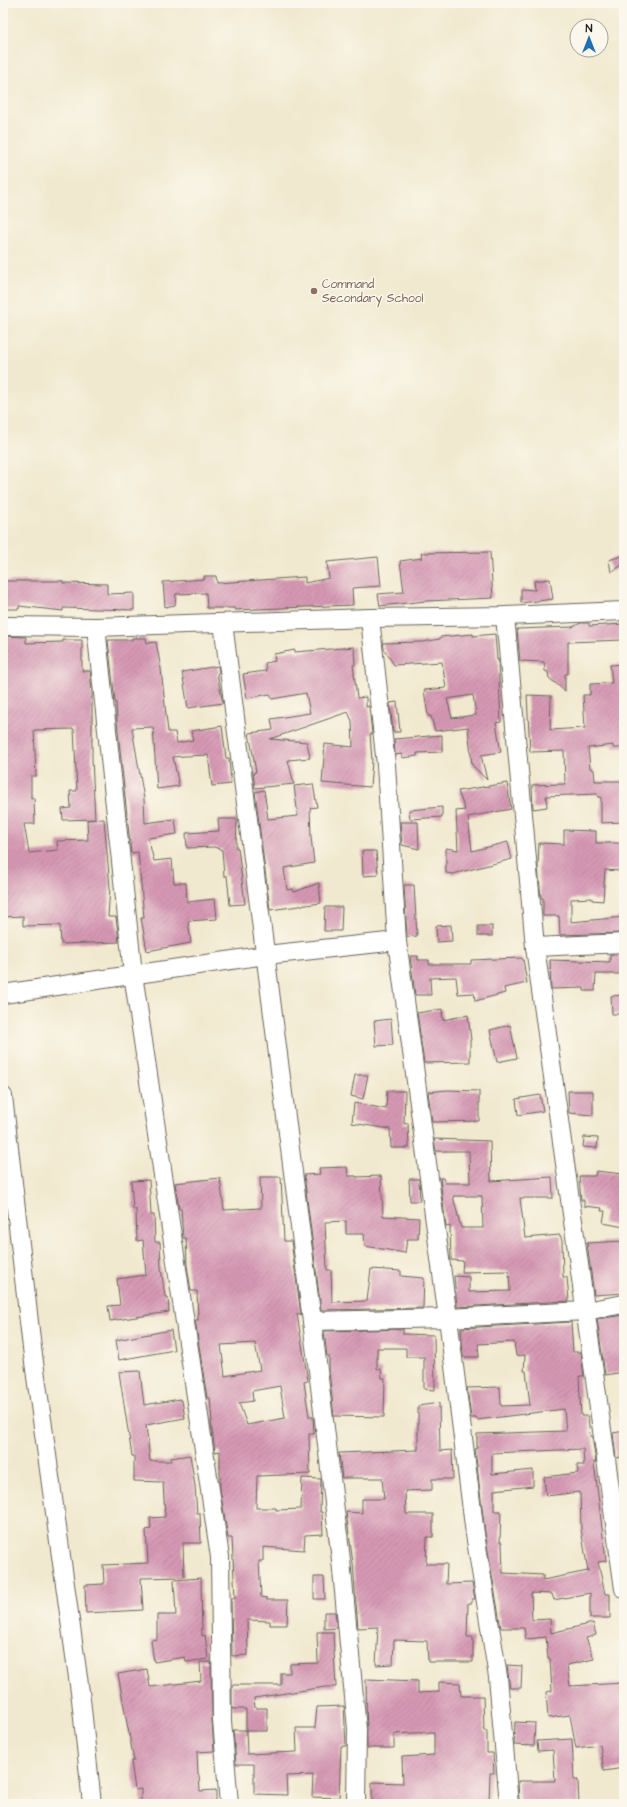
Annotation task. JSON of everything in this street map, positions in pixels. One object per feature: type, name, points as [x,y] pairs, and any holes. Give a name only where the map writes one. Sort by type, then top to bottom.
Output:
[{"type":"street","points":[[3,626],[96,627],[370,618],[505,616],[624,611]]},
{"type":"street","points":[[505,616],[535,947],[624,1589]]},
{"type":"street","points":[[370,618],[386,765],[398,941],[475,1534],[498,1677],[509,1804]]},
{"type":"street","points":[[223,623],[341,1560],[357,1729],[356,1804]]},
{"type":"street","points":[[96,627],[133,974],[171,1237],[202,1427],[220,1557],[222,1721],[229,1804]]},
{"type":"street","points":[[3,994],[266,955],[398,941]]},
{"type":"street","points":[[535,947],[624,944]]},
{"type":"street","points":[[3,1096],[32,1348],[82,1699],[92,1804]]},
{"type":"street","points":[[312,1321],[448,1318],[585,1311],[624,1304]]},
{"type":"building","points":[[490,552],[493,598],[426,601],[380,606],[378,594],[404,592],[400,561],[422,558],[421,553]]},
{"type":"building","points":[[624,555],[624,564],[611,572],[609,560]]},
{"type":"building","points":[[378,557],[381,586],[352,588],[353,605],[235,610],[235,608],[207,608],[206,593],[176,594],[175,605],[165,607],[163,582],[205,579],[204,576],[216,576],[217,583],[305,577],[305,583],[329,578],[327,562]]},
{"type":"building","points":[[550,579],[553,599],[521,603],[521,589],[535,590],[534,581]]},
{"type":"building","points":[[3,581],[63,581],[63,583],[107,584],[107,594],[134,593],[134,610],[63,608],[63,611],[19,606],[19,609],[3,609]]},
{"type":"building","points":[[581,623],[589,623],[589,626],[624,624],[624,640],[568,642],[568,674],[565,674],[565,691],[549,678],[548,672],[545,671],[544,662],[520,661],[517,629],[572,627]]},
{"type":"building","points":[[495,634],[497,660],[498,659],[501,722],[496,723],[501,752],[481,755],[487,780],[472,765],[468,727],[435,731],[431,716],[428,716],[424,690],[446,688],[442,662],[394,665],[384,649],[383,643],[422,642],[440,639],[440,637]],"holes":[[[473,695],[476,715],[452,718],[447,699]]]},
{"type":"building","points":[[3,636],[26,637],[26,643],[82,640],[82,671],[90,671],[92,692],[92,759],[95,819],[63,820],[62,809],[71,808],[70,791],[77,791],[74,729],[34,730],[36,776],[31,776],[31,798],[34,798],[35,824],[24,824],[29,853],[58,850],[57,841],[88,840],[87,820],[104,819],[110,887],[108,917],[116,917],[119,942],[61,944],[60,925],[23,926],[23,916],[3,917]]},
{"type":"building","points":[[132,638],[146,638],[147,643],[156,642],[161,669],[168,732],[175,732],[177,743],[193,740],[191,731],[222,726],[226,758],[229,758],[231,784],[212,786],[208,755],[185,756],[173,757],[179,786],[157,789],[153,727],[132,728],[144,799],[145,823],[175,819],[177,834],[148,838],[154,861],[172,859],[174,883],[186,883],[187,902],[215,899],[217,919],[188,921],[191,943],[147,951],[141,918],[144,918],[138,852],[131,853],[116,702],[108,640],[132,640]]},
{"type":"building","points":[[354,647],[355,665],[353,665],[357,698],[366,697],[366,707],[369,706],[372,734],[370,734],[372,761],[370,787],[322,783],[325,744],[353,747],[352,721],[348,712],[270,739],[307,742],[310,758],[288,760],[294,784],[255,788],[253,773],[256,772],[249,733],[273,730],[271,719],[310,713],[306,693],[272,699],[270,694],[247,698],[243,674],[266,671],[265,663],[275,661],[274,654],[295,650],[295,652]]},
{"type":"building","points":[[624,664],[624,748],[613,748],[613,745],[588,748],[590,768],[594,770],[595,781],[624,781],[624,822],[601,823],[601,797],[598,797],[597,794],[546,796],[547,807],[533,809],[532,785],[565,784],[564,751],[530,752],[527,695],[551,696],[550,730],[585,728],[583,695],[590,695],[590,684],[612,683],[610,665]]},
{"type":"building","points":[[218,666],[219,672],[217,674],[223,703],[188,708],[182,672]]},
{"type":"building","points":[[397,702],[400,732],[393,732],[390,703]]},
{"type":"building","points":[[442,735],[442,752],[417,753],[417,756],[402,758],[402,754],[395,755],[394,739]]},
{"type":"building","points":[[507,783],[511,809],[468,817],[472,851],[508,842],[512,859],[453,874],[446,873],[446,848],[458,850],[456,811],[465,810],[458,791]]},
{"type":"building","points":[[313,784],[317,807],[310,808],[314,863],[284,868],[287,890],[293,889],[294,892],[319,883],[321,903],[270,910],[255,792],[264,790],[268,819],[298,816],[294,786]]},
{"type":"building","points":[[442,807],[442,817],[410,819],[409,810]]},
{"type":"building","points":[[218,819],[237,819],[236,848],[238,848],[245,904],[230,905],[227,876],[224,876],[222,850],[214,847],[187,848],[186,833],[219,831]]},
{"type":"building","points":[[400,822],[418,822],[419,849],[402,845]]},
{"type":"building","points":[[564,830],[596,831],[596,843],[624,843],[624,864],[620,871],[605,870],[603,901],[592,900],[592,898],[571,899],[571,922],[624,917],[624,933],[560,935],[559,916],[543,916],[543,898],[541,898],[538,867],[539,843],[564,844]]},
{"type":"building","points":[[362,851],[376,851],[378,875],[363,876]]},
{"type":"building","points":[[404,885],[414,885],[417,936],[407,937]]},
{"type":"building","points":[[325,907],[342,907],[341,931],[324,931]]},
{"type":"building","points":[[451,925],[452,941],[437,942],[436,926]]},
{"type":"building","points":[[478,926],[492,926],[492,936],[478,936]]},
{"type":"building","points":[[610,954],[624,955],[624,974],[596,974],[595,991],[584,991],[584,988],[551,989],[550,960],[610,962]]},
{"type":"building","points":[[410,956],[418,956],[418,960],[429,960],[429,964],[471,964],[471,960],[521,958],[523,959],[527,983],[504,988],[505,993],[475,1001],[474,993],[458,994],[456,977],[430,978],[431,995],[415,995]]},
{"type":"building","points":[[624,995],[624,1014],[612,1014],[611,996]]},
{"type":"building","points":[[442,1009],[443,1020],[468,1015],[471,1040],[470,1062],[424,1063],[417,1013]]},
{"type":"building","points":[[391,1019],[393,1045],[376,1046],[374,1021]]},
{"type":"building","points":[[510,1025],[517,1058],[497,1062],[490,1030]]},
{"type":"building","points":[[355,1075],[368,1075],[363,1099],[351,1096]]},
{"type":"building","points":[[447,1090],[479,1091],[479,1121],[432,1122],[428,1092]]},
{"type":"building","points":[[387,1091],[405,1091],[404,1124],[408,1123],[409,1148],[391,1148],[390,1129],[352,1123],[354,1103],[386,1109]]},
{"type":"building","points":[[568,1091],[593,1091],[593,1115],[569,1113]]},
{"type":"building","points":[[540,1095],[543,1111],[518,1115],[516,1099]]},
{"type":"building","points":[[584,1137],[598,1138],[597,1148],[583,1147]]},
{"type":"building","points":[[434,1139],[490,1141],[491,1181],[552,1177],[553,1198],[520,1198],[525,1238],[560,1235],[562,1240],[563,1277],[567,1277],[569,1301],[457,1307],[454,1276],[469,1277],[469,1292],[510,1291],[509,1271],[462,1272],[463,1261],[451,1260],[450,1226],[446,1227],[440,1178],[443,1178],[445,1183],[470,1183],[469,1151],[436,1151]],"holes":[[[453,1196],[482,1196],[483,1228],[461,1228]]]},
{"type":"building","points":[[347,1167],[348,1176],[381,1176],[383,1216],[419,1218],[418,1239],[407,1239],[405,1253],[365,1246],[364,1234],[346,1234],[346,1221],[325,1222],[327,1270],[331,1270],[332,1302],[367,1301],[371,1269],[401,1271],[401,1276],[424,1278],[423,1308],[321,1310],[304,1175],[320,1174],[319,1168]]},
{"type":"building","points":[[596,1171],[623,1174],[622,1186],[624,1187],[624,1227],[603,1223],[605,1211],[601,1211],[602,1208],[584,1206],[584,1200],[581,1200],[579,1176],[595,1176]]},
{"type":"building","points":[[260,1177],[281,1177],[284,1241],[291,1241],[301,1314],[297,1314],[308,1381],[304,1382],[309,1417],[313,1417],[314,1434],[309,1434],[310,1474],[257,1476],[256,1508],[276,1508],[276,1510],[301,1509],[302,1478],[321,1479],[320,1512],[322,1512],[323,1534],[305,1535],[304,1550],[263,1547],[263,1561],[259,1561],[261,1597],[267,1598],[267,1600],[288,1600],[287,1625],[270,1625],[270,1621],[247,1620],[248,1655],[232,1656],[231,1598],[235,1598],[232,1538],[228,1538],[220,1489],[220,1451],[215,1452],[211,1422],[210,1398],[207,1398],[195,1320],[198,1320],[197,1291],[191,1291],[187,1265],[186,1238],[183,1238],[181,1209],[179,1209],[175,1183],[220,1178],[224,1210],[261,1208]],"holes":[[[255,1343],[260,1370],[225,1376],[221,1345]],[[280,1386],[285,1418],[247,1425],[239,1403],[253,1401],[252,1391]]]},
{"type":"building","points":[[409,1179],[419,1179],[420,1201],[410,1201]]},
{"type":"building","points":[[149,1180],[151,1215],[154,1215],[155,1242],[160,1242],[161,1268],[165,1297],[168,1297],[169,1312],[110,1321],[108,1306],[120,1305],[117,1279],[146,1275],[143,1240],[137,1241],[136,1209],[133,1209],[131,1181]]},
{"type":"building","points":[[624,1241],[624,1293],[594,1295],[587,1243]]},
{"type":"building","points":[[624,1315],[624,1372],[605,1375],[597,1319]]},
{"type":"building","points":[[571,1322],[573,1352],[581,1352],[584,1376],[579,1376],[581,1416],[588,1416],[590,1436],[592,1436],[596,1462],[594,1462],[606,1561],[598,1562],[605,1594],[610,1594],[610,1618],[590,1618],[590,1593],[554,1600],[552,1594],[531,1593],[532,1620],[550,1619],[551,1633],[593,1623],[596,1635],[586,1638],[594,1659],[567,1665],[570,1686],[624,1683],[624,1768],[604,1771],[600,1745],[576,1748],[570,1715],[548,1718],[546,1692],[552,1691],[550,1658],[548,1658],[546,1637],[526,1639],[524,1628],[501,1628],[485,1533],[475,1449],[477,1449],[477,1434],[566,1431],[564,1409],[477,1420],[476,1418],[471,1418],[467,1388],[500,1387],[501,1406],[530,1405],[526,1371],[524,1371],[525,1355],[516,1356],[514,1342],[478,1344],[479,1357],[463,1357],[461,1328]],"holes":[[[583,1449],[584,1465],[577,1465],[578,1473],[544,1477],[546,1496],[580,1492],[581,1529],[588,1571],[543,1580],[543,1575],[503,1573],[502,1542],[500,1542],[501,1511],[494,1511],[494,1490],[533,1486],[533,1470],[492,1474],[492,1453]]]},
{"type":"building","points":[[403,1329],[403,1334],[434,1335],[435,1390],[424,1389],[424,1357],[406,1357],[406,1348],[377,1348],[377,1369],[381,1369],[382,1378],[385,1378],[384,1417],[334,1416],[329,1371],[329,1356],[327,1356],[324,1331]]},
{"type":"building","points":[[171,1330],[174,1350],[119,1360],[116,1340]]},
{"type":"building","points":[[140,1371],[144,1405],[180,1399],[180,1401],[182,1401],[185,1418],[146,1425],[150,1461],[171,1461],[171,1458],[190,1455],[195,1486],[197,1513],[200,1513],[201,1543],[183,1543],[184,1577],[141,1578],[143,1610],[86,1613],[85,1585],[104,1584],[103,1565],[148,1563],[146,1530],[151,1529],[150,1518],[165,1517],[163,1482],[134,1481],[134,1456],[132,1456],[119,1372]]},
{"type":"building","points":[[439,1403],[440,1451],[452,1450],[453,1479],[432,1479],[432,1490],[405,1491],[406,1514],[433,1514],[433,1537],[427,1537],[426,1564],[447,1564],[446,1584],[472,1583],[475,1599],[472,1599],[472,1603],[468,1603],[467,1637],[473,1637],[473,1662],[428,1662],[427,1641],[394,1640],[393,1664],[376,1665],[378,1627],[358,1628],[353,1563],[346,1512],[362,1513],[362,1499],[384,1499],[382,1478],[342,1478],[339,1453],[418,1450],[418,1406]]},
{"type":"building","points":[[624,1431],[624,1457],[616,1458],[613,1433]]},
{"type":"building","points":[[314,1577],[324,1577],[325,1599],[314,1599]]},
{"type":"building","points":[[201,1578],[202,1636],[205,1635],[208,1659],[186,1662],[185,1657],[154,1662],[151,1640],[157,1639],[157,1615],[176,1615],[174,1580]]},
{"type":"building","points":[[324,1612],[335,1612],[337,1628],[324,1629]]},
{"type":"building","points":[[317,1632],[333,1632],[336,1687],[325,1687],[254,1698],[255,1708],[267,1708],[267,1731],[246,1731],[246,1709],[232,1709],[232,1685],[281,1685],[281,1673],[290,1673],[290,1664],[318,1663]]},
{"type":"building","points":[[200,1662],[211,1662],[214,1751],[197,1752],[198,1775],[200,1791],[216,1790],[216,1804],[141,1804],[141,1789],[135,1790],[131,1761],[134,1761],[118,1674],[147,1669],[150,1687],[201,1681]]},
{"type":"building","points":[[507,1665],[522,1666],[521,1688],[510,1688]]},
{"type":"building","points":[[366,1679],[418,1681],[418,1693],[439,1692],[439,1682],[460,1683],[461,1696],[483,1696],[484,1731],[487,1731],[487,1753],[493,1753],[494,1773],[490,1773],[489,1804],[372,1802],[372,1782],[403,1783],[402,1757],[434,1755],[434,1732],[394,1734],[394,1748],[367,1748]]},
{"type":"building","points":[[344,1706],[346,1746],[341,1746],[339,1798],[312,1797],[313,1775],[286,1776],[287,1795],[254,1794],[254,1764],[236,1764],[233,1730],[246,1730],[247,1754],[297,1752],[296,1728],[315,1728],[317,1707]]},
{"type":"building","points":[[515,1722],[535,1723],[534,1746],[514,1745]]},
{"type":"building","points":[[572,1739],[574,1780],[578,1780],[579,1804],[519,1801],[518,1781],[555,1781],[553,1750],[538,1751],[537,1741]]},
{"type":"place","name":"Command Secondary School","points":[[314,291]]}]
